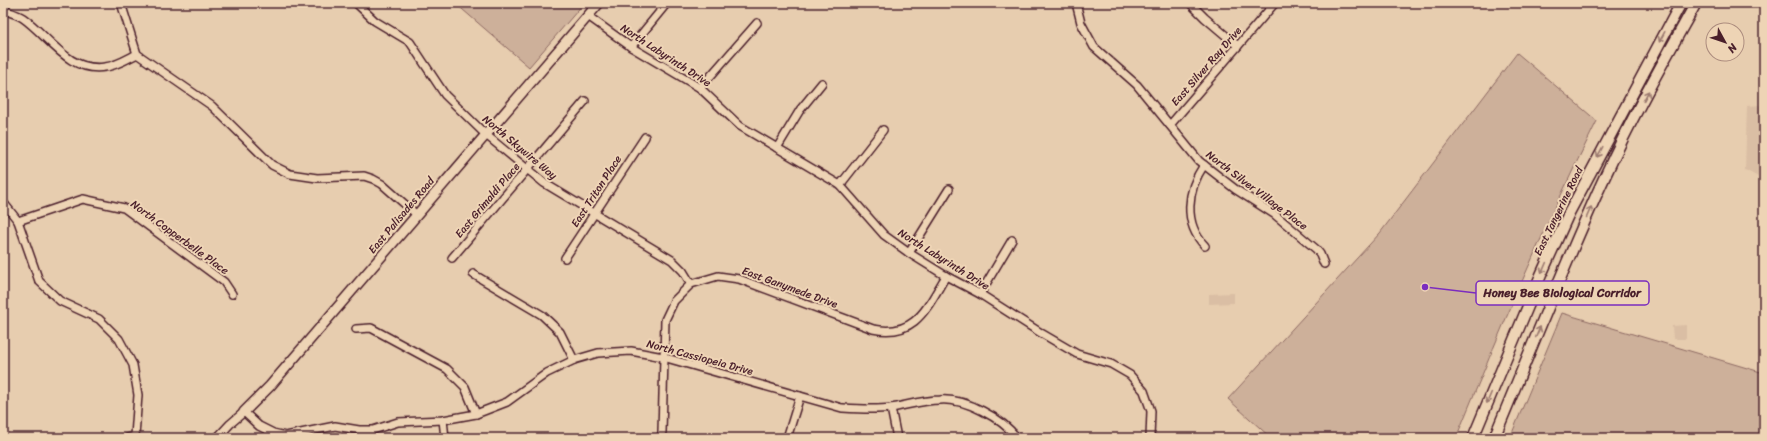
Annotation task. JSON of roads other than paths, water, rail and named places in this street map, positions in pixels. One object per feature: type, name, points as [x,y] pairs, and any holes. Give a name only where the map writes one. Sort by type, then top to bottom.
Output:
[{"type":"main road","name":"East Tangerine Road","points":[[1473,438],[1504,362],[1569,213],[1681,3]]},
{"type":"main road","points":[[1494,438],[1606,173],[1638,109],[1696,3]]},
{"type":"street","points":[[121,3],[137,54],[212,106],[272,165],[290,174],[317,178],[364,176],[373,179],[382,184],[417,215]]},
{"type":"street","name":"North Skywire Way","points":[[356,3],[375,21],[410,42],[445,94],[485,134],[544,183],[672,260],[683,271],[691,284]]},
{"type":"street","name":"East Palisades Road","points":[[217,438],[270,386],[599,3]]},
{"type":"street","points":[[631,47],[666,3]]},
{"type":"street","name":"North Silver Village Place","points":[[1076,3],[1081,23],[1094,47],[1137,84],[1191,152],[1204,165],[1234,189],[1274,214],[1316,249],[1324,264]]},
{"type":"street","points":[[1190,3],[1238,46]]},
{"type":"street","name":"East Silver Ray Drive","points":[[1170,124],[1275,3]]},
{"type":"street","points":[[3,10],[22,18],[70,60],[89,67],[104,68],[137,54]]},
{"type":"street","name":"North Labyrinth Drive","points":[[588,16],[631,47],[700,88],[740,126],[840,185],[884,235],[910,253],[1077,354],[1111,364],[1130,375],[1144,391],[1151,411],[1150,438]]},
{"type":"street","points":[[700,88],[757,23]]},
{"type":"street","points":[[777,148],[800,110],[822,83]]},
{"type":"street","name":"East Grimaldi Place","points":[[452,258],[585,101]]},
{"type":"street","points":[[840,185],[884,130]]},
{"type":"street","name":"East Triton Place","points":[[565,258],[645,137]]},
{"type":"street","points":[[1204,165],[1196,176],[1191,189],[1190,216],[1194,232],[1205,246]]},
{"type":"street","points":[[910,253],[949,189]]},
{"type":"street","name":"North Copperbelle Place","points":[[18,222],[83,199],[124,208],[224,282],[232,294]]},
{"type":"street","points":[[3,202],[18,222],[39,281],[60,301],[99,319],[119,339],[133,365],[138,395],[137,437],[127,438]]},
{"type":"street","points":[[980,294],[1012,240]]},
{"type":"street","points":[[473,274],[542,315],[560,332],[574,360]]},
{"type":"street","name":"East Ganymede Drive","points":[[661,438],[665,320],[674,301],[691,284],[718,276],[739,279],[873,329],[887,332],[900,329],[915,322],[926,308],[946,276]]},
{"type":"street","points":[[356,329],[371,328],[447,369],[465,387],[476,414]]},
{"type":"street","name":"North Cassiopeia Drive","points":[[244,412],[259,426],[273,433],[286,437],[335,426],[359,430],[373,430],[398,422],[443,420],[476,414],[507,402],[547,373],[574,360],[598,353],[631,351],[663,357],[842,408],[891,408],[942,399],[967,404],[995,417],[1018,438]]},
{"type":"street","points":[[787,438],[800,396]]},
{"type":"street","points":[[891,408],[897,438]]},
{"type":"street","points":[[443,420],[445,438]]},
{"type":"place","name":"Honey Bee Biological Corridor","points":[[1425,287]]}]
